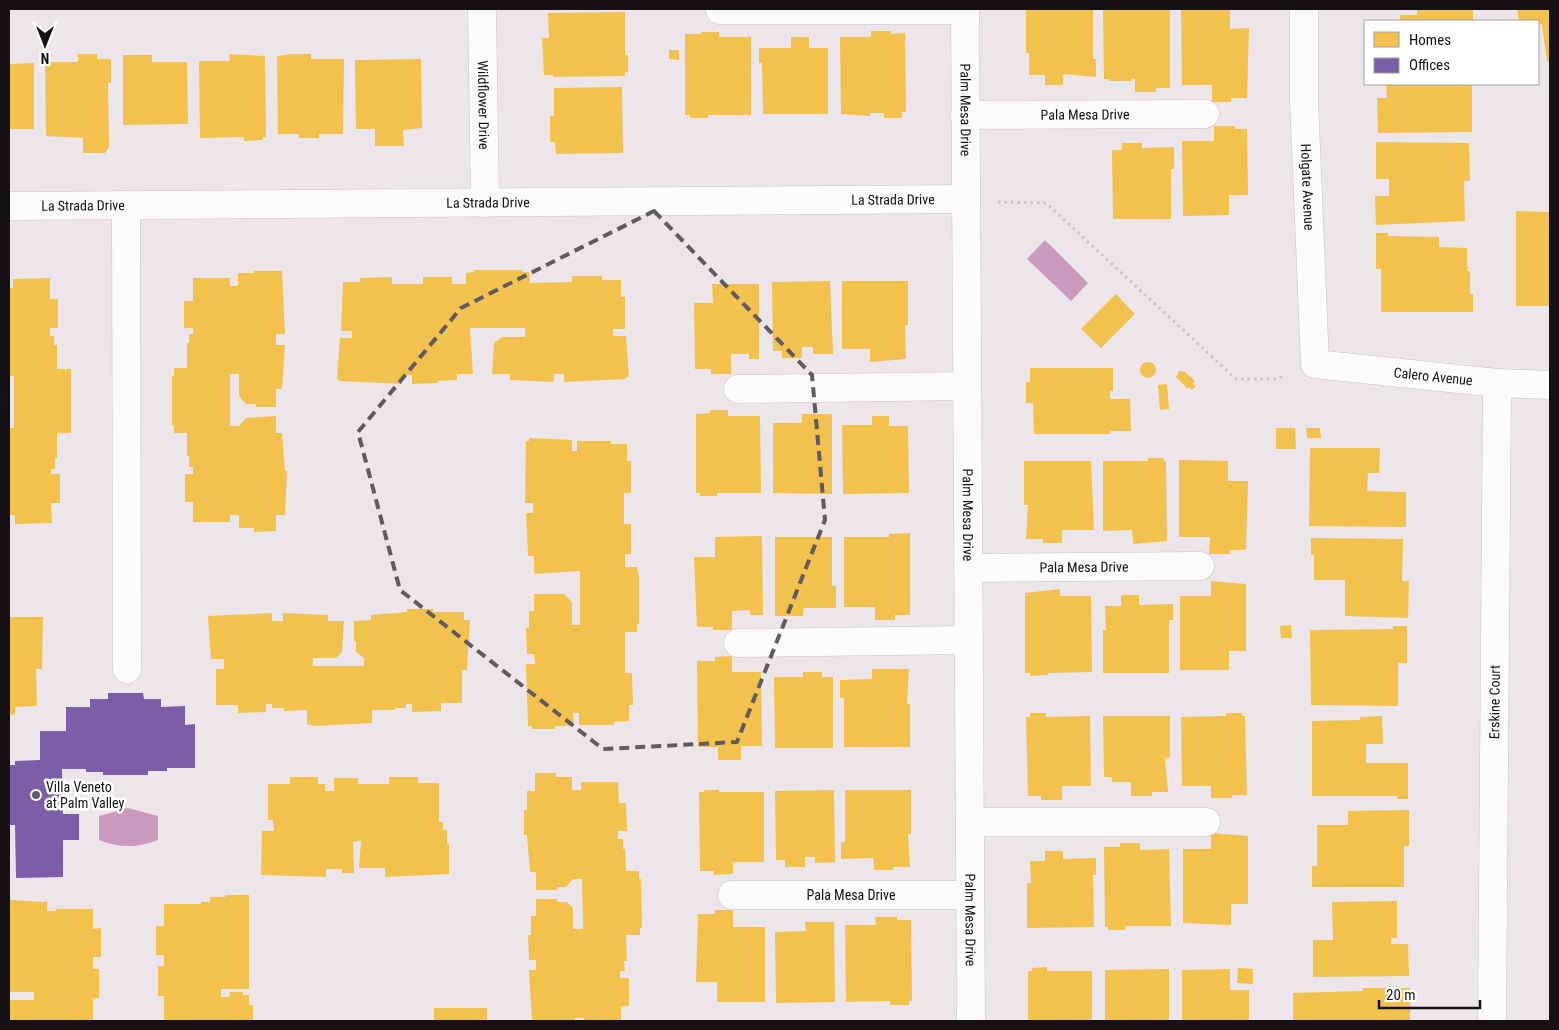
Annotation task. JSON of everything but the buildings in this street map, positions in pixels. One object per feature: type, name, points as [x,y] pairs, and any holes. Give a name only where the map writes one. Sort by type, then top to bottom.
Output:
[{"type":"street","name":"Wildflower Drive","points":[[482,9],[486,203]]},
{"type":"street","points":[[720,10],[965,9]]},
{"type":"street","name":"Palm Mesa Drive","points":[[965,9],[971,1021]]},
{"type":"street","name":"Holgate Avenue","points":[[1304,9],[1304,100],[1315,364]]},
{"type":"street","name":"Pala Mesa Drive","points":[[965,115],[1205,114]]},
{"type":"street","name":"La Strada Drive","points":[[9,206],[966,199]]},
{"type":"street","points":[[126,205],[127,669]]},
{"type":"street","name":"Calero Avenue","points":[[1315,364],[1497,383],[1550,384]]},
{"type":"street","name":"Erskine Court","points":[[1492,1021],[1497,383]]},
{"type":"street","points":[[738,389],[967,386]]},
{"type":"street","name":"Pala Mesa Drive","points":[[968,568],[1200,566]]},
{"type":"street","points":[[738,643],[969,640]]},
{"type":"street","points":[[970,822],[1206,822]]},
{"type":"street","name":"Pala Mesa Drive","points":[[732,895],[970,895]]},
{"type":"path","points":[[966,199],[1046,203],[1236,379],[1277,379],[1315,364]]},
{"type":"highlighted area","points":[[654,211],[812,375],[825,520],[737,742],[603,749],[400,590],[358,432],[461,308]]},
{"type":"shaded area","points":[[1045,240],[1088,283],[1071,301],[1027,259]]},
{"type":"shaded area","points":[[128,808],[158,816],[158,840],[128,846],[99,840],[99,816]]},
{"type":"place","name":"Villa Veneto at Palm Valley","points":[[36,795]]}]
